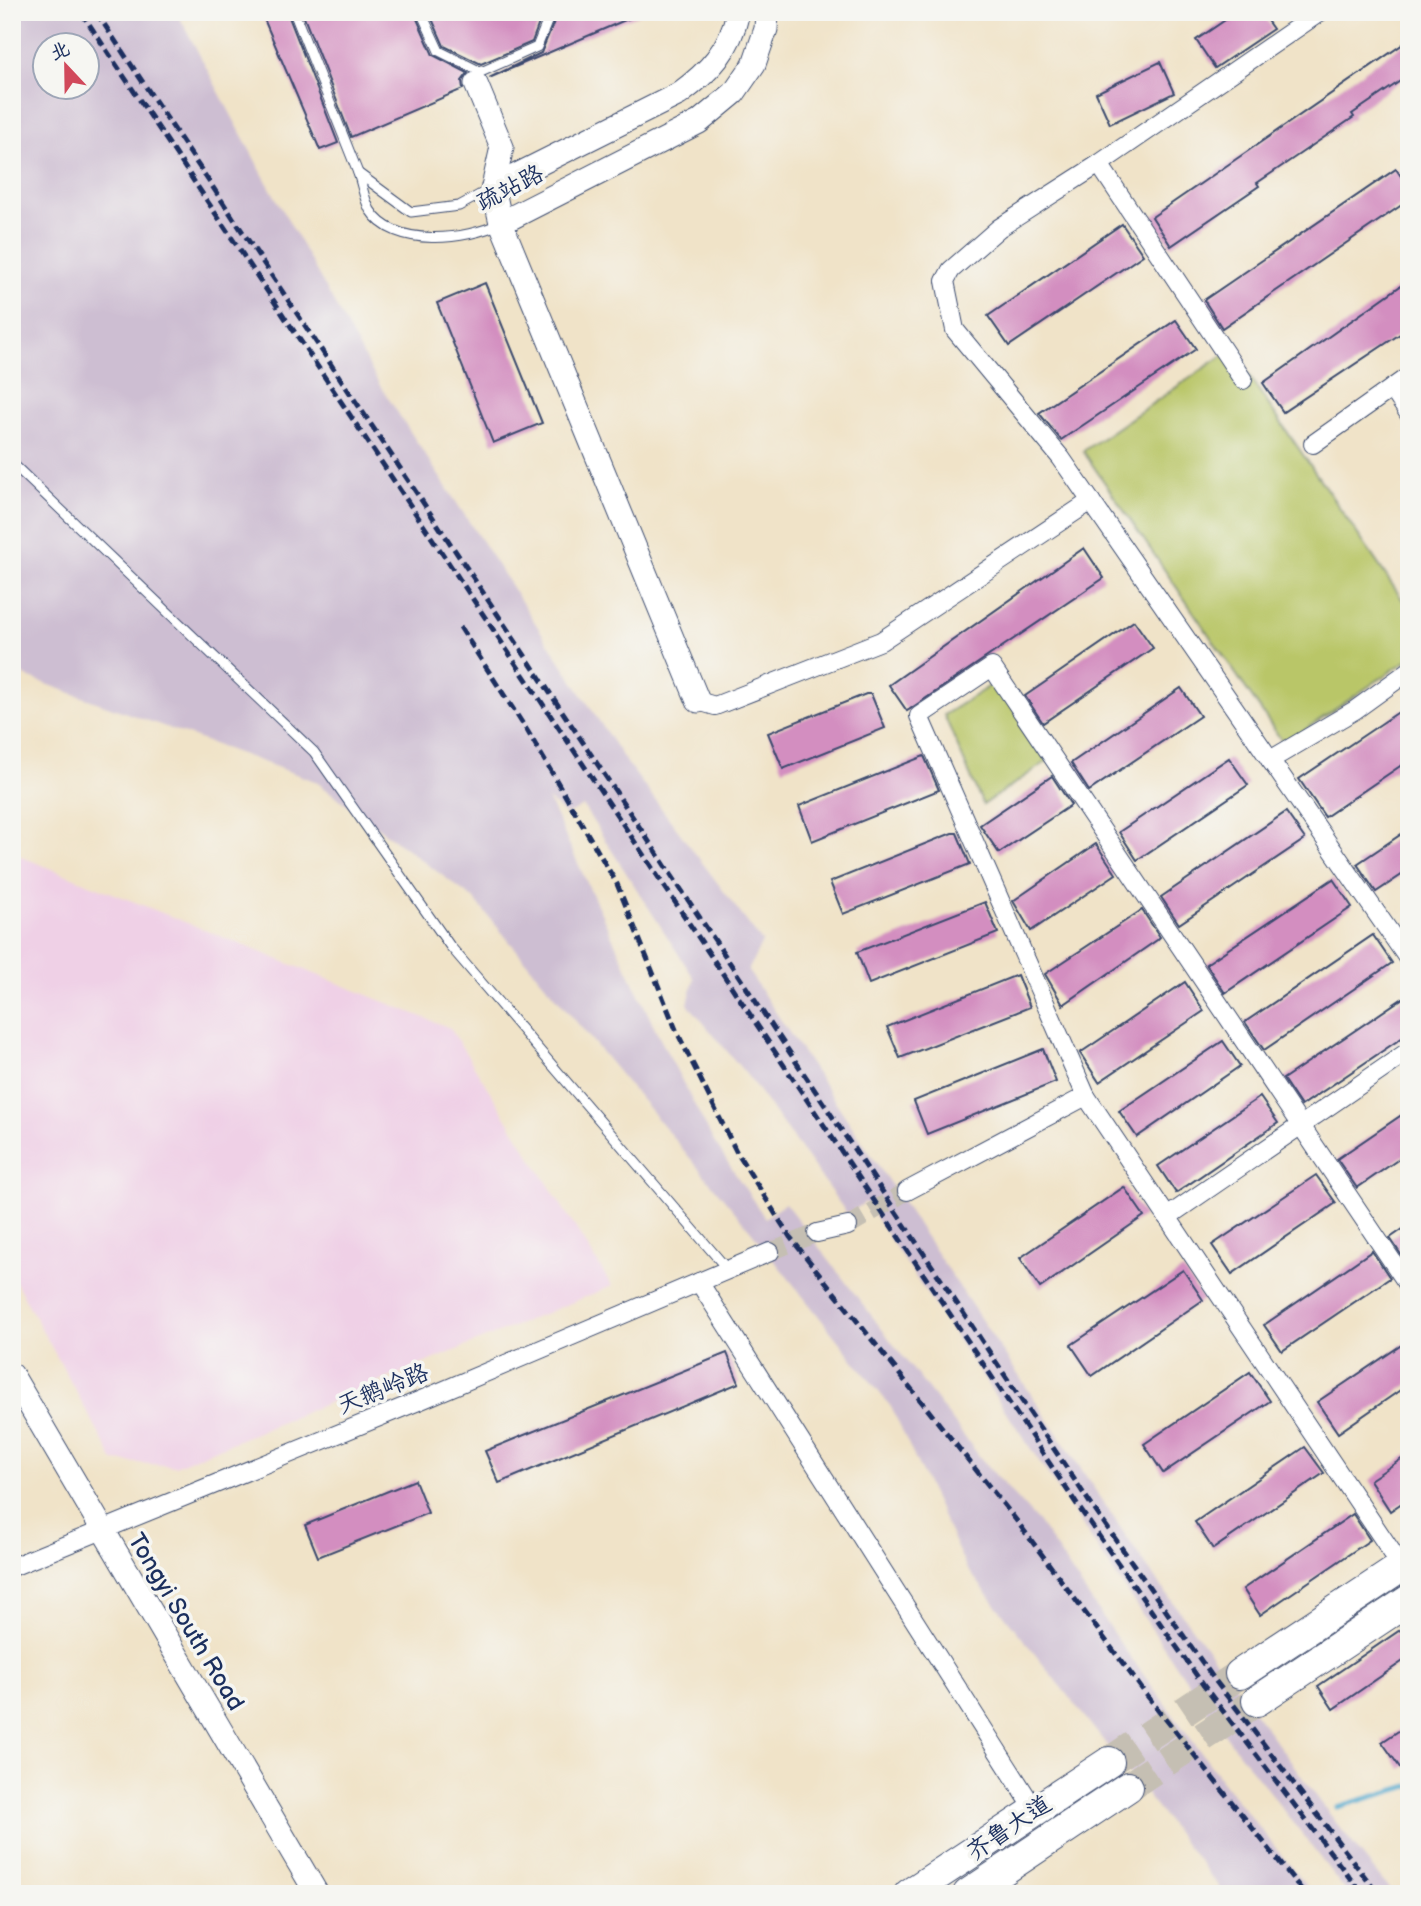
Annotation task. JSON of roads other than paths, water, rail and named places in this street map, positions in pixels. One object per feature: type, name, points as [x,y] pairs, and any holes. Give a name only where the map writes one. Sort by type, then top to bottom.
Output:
[{"type":"main road","points":[[1240,1674],[1405,1564]]},
{"type":"main road","points":[[1257,1700],[1409,1600]]},
{"type":"main road","name":"齐鲁大道","points":[[909,1894],[1109,1762]]},
{"type":"main road","name":"齐鲁大道","points":[[968,1894],[1128,1787]]},
{"type":"street","name":"疏站路","points":[[493,187],[680,94],[705,75],[723,54],[733,34],[738,12]]},
{"type":"street","name":"疏站路","points":[[501,223],[699,122],[734,93],[754,64],[766,29],[767,12]]},
{"type":"street","points":[[1320,12],[1099,164],[999,228],[951,270],[945,281],[955,330],[1061,458],[1409,960]]},
{"type":"street","points":[[476,84],[502,147],[493,187],[501,223],[698,701],[715,706],[881,641],[1091,501]]},
{"type":"street","points":[[1099,164],[1243,380]]},
{"type":"street","points":[[1313,444],[1409,376]]},
{"type":"street","points":[[1392,388],[1409,414]]},
{"type":"street","points":[[1405,1564],[1086,1096],[919,716],[992,667],[1409,1286]]},
{"type":"street","points":[[1270,760],[1355,710],[1409,671]]},
{"type":"street","points":[[1167,1217],[1409,1051]]},
{"type":"street","points":[[907,1191],[1086,1096]]},
{"type":"street","points":[[817,1233],[848,1226]]},
{"type":"street","name":"天鹅岭路","points":[[12,1567],[770,1252]]},
{"type":"street","points":[[699,1282],[1035,1810]]},
{"type":"street","name":"Tongyi South Road","points":[[12,1375],[101,1531],[317,1894]]},
{"type":"lane","points":[[295,12],[358,173]]},
{"type":"lane","points":[[421,12],[439,51],[481,72],[537,47],[551,12]]},
{"type":"lane","name":"疏站路","points":[[358,173],[411,212],[459,206],[493,187]]},
{"type":"lane","name":"疏站路","points":[[358,173],[370,211],[396,231],[430,238],[479,233],[501,223]]},
{"type":"lane","points":[[12,463],[314,752],[450,946],[728,1270]]},
{"type":"waterway","points":[[1337,1807],[1409,1786]]},
{"type":"tunnel","points":[[848,1226],[907,1191]]},
{"type":"tunnel","points":[[770,1252],[817,1233]]},
{"type":"tunnel","points":[[1109,1762],[1240,1674]]},
{"type":"tunnel","points":[[1128,1787],[1257,1701]]},
{"type":"railway","points":[[81,12],[1080,1509],[1204,1686],[1362,1894]]},
{"type":"railway","points":[[96,12],[1090,1503],[1214,1679],[1378,1894]]},
{"type":"railway","points":[[460,627],[528,732],[617,884],[677,1032],[736,1151],[790,1237],[1016,1520],[1145,1693],[1305,1894]]}]
